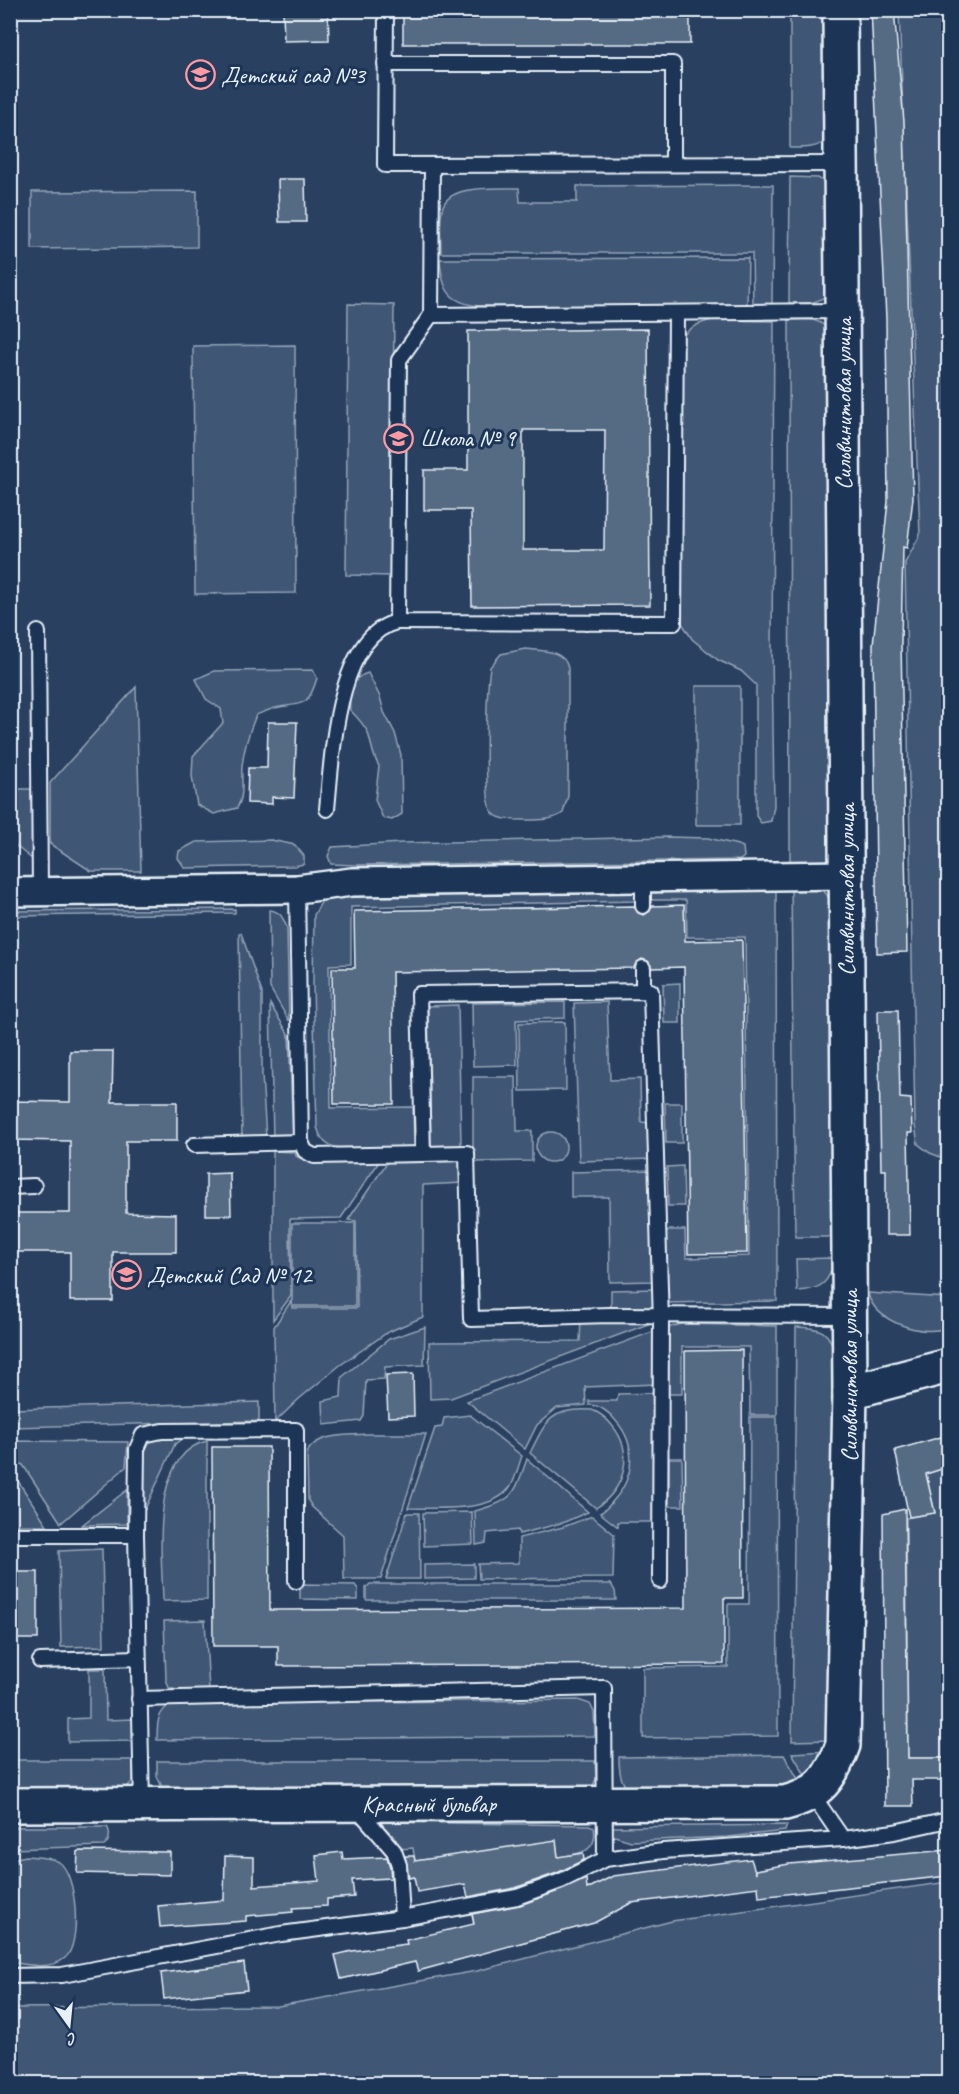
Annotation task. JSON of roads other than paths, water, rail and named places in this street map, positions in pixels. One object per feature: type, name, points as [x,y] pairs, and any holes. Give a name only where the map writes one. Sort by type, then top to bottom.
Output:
[{"type":"street","name":"Сильвинитовая улица","points":[[812,1794],[835,1768],[843,1745],[850,1392],[840,10]]},
{"type":"street","points":[[10,892],[297,889],[352,882],[846,875]]},
{"type":"street","points":[[850,1392],[948,1366]]},
{"type":"street","name":"Красный бульвар","points":[[10,1805],[785,1803],[812,1794]]},
{"type":"lane","points":[[386,10],[385,165],[842,164]]},
{"type":"lane","points":[[385,64],[673,64],[674,164]]},
{"type":"lane","points":[[398,622],[399,360],[431,315],[432,165]]},
{"type":"lane","points":[[431,315],[843,311]]},
{"type":"lane","points":[[327,809],[336,726],[345,688],[367,643],[382,628],[398,622],[674,623],[676,313]]},
{"type":"lane","points":[[38,632],[40,891]]},
{"type":"lane","points":[[643,878],[643,906]]},
{"type":"lane","points":[[297,889],[301,1142],[305,1151],[314,1156],[467,1153],[471,1319],[661,1315],[849,1316]]},
{"type":"lane","points":[[643,968],[643,991]]},
{"type":"lane","points":[[423,1154],[419,994],[651,990],[661,1315],[660,1581]]},
{"type":"lane","points":[[194,1145],[301,1142]]},
{"type":"lane","points":[[10,1186],[34,1186]]},
{"type":"lane","points":[[142,1805],[136,1535],[137,1449],[143,1435],[162,1431],[296,1430],[296,1581]]},
{"type":"lane","points":[[10,1535],[136,1535]]},
{"type":"lane","points":[[40,1661],[138,1658]]},
{"type":"lane","points":[[139,1699],[604,1688],[605,1859]]},
{"type":"lane","points":[[812,1794],[843,1839]]},
{"type":"lane","points":[[353,1804],[394,1851],[399,1865],[402,1918]]},
{"type":"lane","points":[[10,1976],[62,1975],[281,1934],[402,1918],[517,1897],[561,1881],[605,1859],[663,1851],[843,1839],[894,1832],[948,1820]]},
{"type":"place","name":"Детский сад №3","points":[[200,75]]},
{"type":"place","name":"Школа № 9","points":[[399,438]]},
{"type":"place","name":"Детский Сад № 12","points":[[126,1275]]}]
